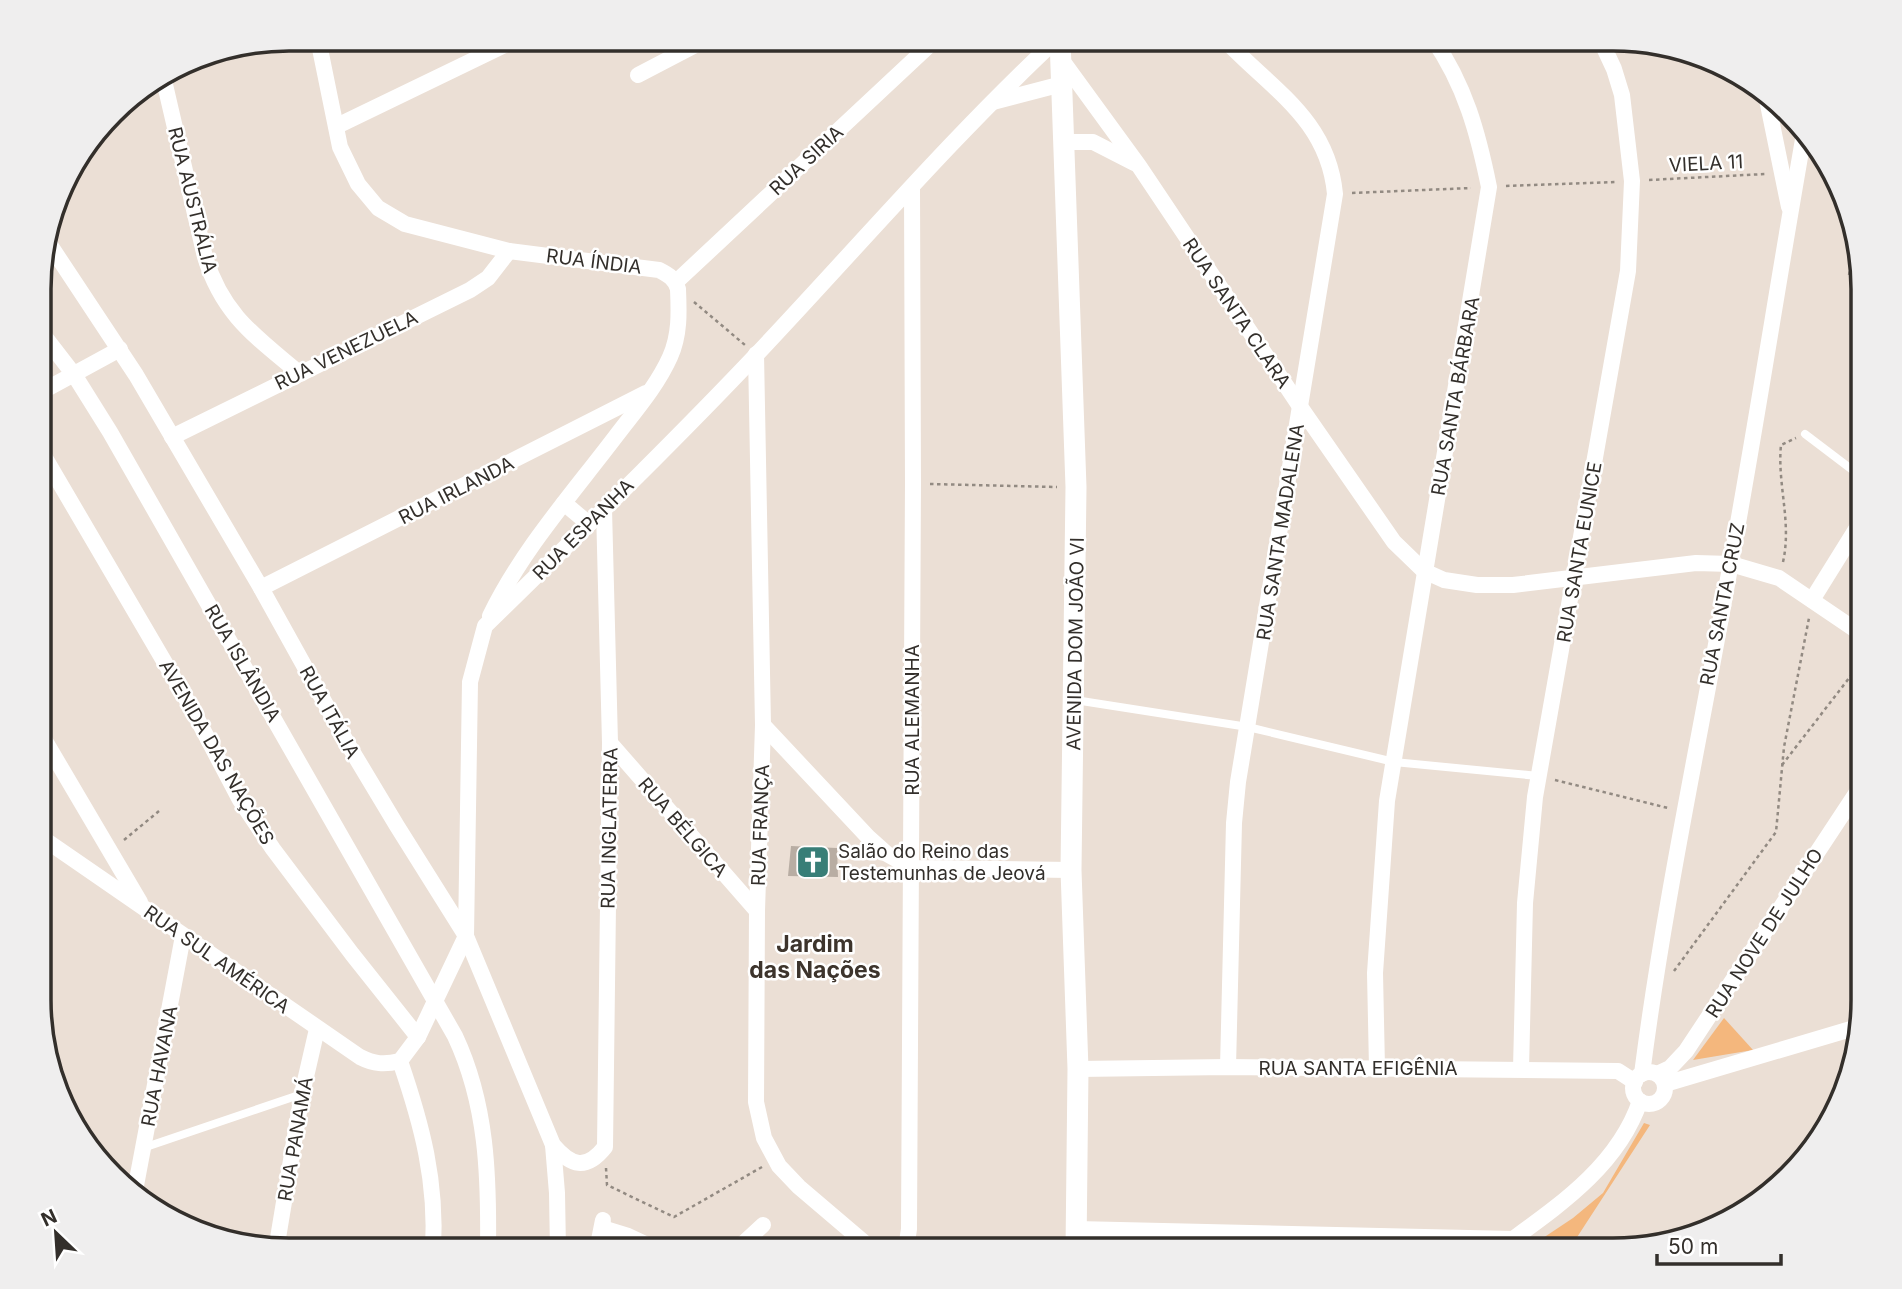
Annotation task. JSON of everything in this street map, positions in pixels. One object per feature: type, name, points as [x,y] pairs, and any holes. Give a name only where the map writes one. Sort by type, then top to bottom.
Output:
[{"type":"street","name":"RUA ÍNDIA","points":[[321,51],[340,147],[358,184],[378,208],[405,224],[509,251],[650,268],[668,274],[677,285]]},
{"type":"street","points":[[337,127],[492,51]]},
{"type":"street","points":[[638,75],[684,51]]},
{"type":"street","name":"RUA SIRIA","points":[[677,285],[923,51]]},
{"type":"street","name":"RUA ESPANHA","points":[[485,626],[756,354],[993,102],[1054,51]]},
{"type":"street","name":"AVENIDA DOM JOÃO VI","points":[[1060,51],[1076,487],[1072,870],[1078,1069],[1076,1238]]},
{"type":"street","name":"RUA SANTA CLARA","points":[[1063,51],[1098,111],[1139,166],[1394,542],[1424,571],[1444,580],[1477,585],[1513,585],[1696,563],[1731,564],[1779,578],[1851,627]]},
{"type":"street","name":"RUA SANTA MADALENA","points":[[1228,1067],[1234,823],[1335,194],[1333,171],[1312,127],[1297,108],[1237,51]]},
{"type":"street","name":"RUA SANTA BÁRBARA","points":[[1377,1068],[1375,973],[1383,835],[1424,571],[1470,314],[1489,187],[1479,136],[1454,75],[1440,51]]},
{"type":"street","name":"RUA SANTA EUNICE","points":[[1521,1069],[1525,903],[1538,776],[1628,271],[1632,181],[1622,95],[1606,51]]},
{"type":"street","points":[[993,102],[1062,84]]},
{"type":"street","name":"RUA AUSTRÁLIA","points":[[165,85],[212,281],[233,314],[249,331],[299,373]]},
{"type":"street","points":[[1768,109],[1790,214]]},
{"type":"street","points":[[1093,142],[1097,132],[1098,111]]},
{"type":"street","name":"RUA SANTA CLARA","points":[[1063,142],[1093,142],[1139,166]]},
{"type":"street","name":"RUA SANTA CRUZ","points":[[1650,1079],[1651,1002],[1683,812],[1731,564],[1802,144]]},
{"type":"street","name":"RUA ALEMANHA","points":[[908,1238],[912,868],[912,187]]},
{"type":"street","name":"RUA ITÁLIA","points":[[54,251],[120,349],[261,588],[358,762],[466,936],[553,1145],[558,1238]]},
{"type":"street","name":"RUA VENEZUELA","points":[[172,436],[470,290],[488,278],[509,251]]},
{"type":"street","points":[[432,1238],[429,1161],[400,1061],[418,1037],[466,936],[470,682],[485,626],[515,571],[564,502],[651,391],[670,358],[678,334],[677,285]]},
{"type":"street","name":"RUA ISLÂNDIA","points":[[51,345],[75,376],[110,432],[436,1000],[466,1059],[479,1103],[487,1168],[488,1238]]},
{"type":"street","points":[[51,388],[120,349]]},
{"type":"street","name":"RUA FRANÇA","points":[[756,354],[764,725],[757,911],[756,1102],[764,1138],[776,1160],[799,1186],[859,1238]]},
{"type":"street","name":"RUA IRLANDA","points":[[261,588],[651,391]]},
{"type":"street","name":"AVENIDA DAS NAÇÕES","points":[[51,468],[192,709],[240,800],[273,849],[418,1037]]},
{"type":"street","points":[[564,502],[589,524]]},
{"type":"street","name":"RUA INGLATERRA","points":[[604,509],[610,743],[604,1147]]},
{"type":"street","points":[[1812,600],[1851,537]]},
{"type":"street","points":[[764,725],[868,837],[887,854],[912,868],[1072,870]]},
{"type":"street","name":"RUA BÉLGICA","points":[[610,743],[757,911]]},
{"type":"street","points":[[51,751],[143,908]]},
{"type":"street","name":"RUA NOVE DE JULHO","points":[[1640,1101],[1649,1104],[1659,1102],[1665,1094],[1650,1079],[1670,1068],[1686,1051],[1851,801]]},
{"type":"street","name":"RUA SUL AMÉRICA","points":[[51,849],[143,908],[317,1029],[372,1063],[400,1061]]},
{"type":"street","name":"RUA HAVANA","points":[[136,1183],[183,936]]},
{"type":"street","name":"RUA PANAMÁ","points":[[278,1238],[302,1094],[317,1029]]},
{"type":"street","points":[[1526,1238],[1588,1180],[1621,1139],[1640,1101],[1634,1092],[1650,1079],[1849,1029]]},
{"type":"street","name":"RUA SANTA EFIGÊNIA","points":[[1078,1069],[1521,1069],[1618,1071],[1650,1079]]},
{"type":"street","points":[[553,1145],[571,1162],[582,1163],[592,1161],[604,1147]]},
{"type":"street","points":[[599,1238],[602,1224],[632,1238]]},
{"type":"street","points":[[749,1238],[763,1225]]},
{"type":"lane","points":[[1805,434],[1851,469]]},
{"type":"lane","points":[[1074,700],[1248,727],[1394,762],[1538,776]]},
{"type":"lane","points":[[143,1148],[302,1094]]},
{"type":"path","name":"VIELA 11","points":[[1632,181],[1780,173]]},
{"type":"path","points":[[1849,275],[1850,268]]},
{"type":"path","points":[[677,285],[756,354]]},
{"type":"path","points":[[1779,578],[1785,552],[1786,526],[1786,500],[1779,464],[1781,445],[1805,434]]},
{"type":"path","points":[[913,483],[1076,487]]},
{"type":"path","points":[[1674,970],[1776,832],[1782,766],[1812,600]]},
{"type":"path","points":[[1782,766],[1851,676]]},
{"type":"path","points":[[1538,776],[1683,812]]},
{"type":"path","points":[[110,852],[159,811]]},
{"type":"path","points":[[604,1147],[607,1185],[674,1217],[776,1160]]},
{"type":"shaded area","points":[[1724,1018],[1753,1050],[1693,1060]]},
{"type":"shaded area","points":[[1644,1123],[1650,1125],[1577,1238],[1543,1238],[1603,1193]]},
{"type":"building","name":"Salão do Reino das Testemunhas de Jeová","points":[[791,846],[837,848],[838,877],[788,876]]},
{"type":"place","name":"Salão do Reino das Testemunhas de Jeová","points":[[813,862]]},
{"type":"district","name":"Jardim das Nações","points":[[815,957]]}]
